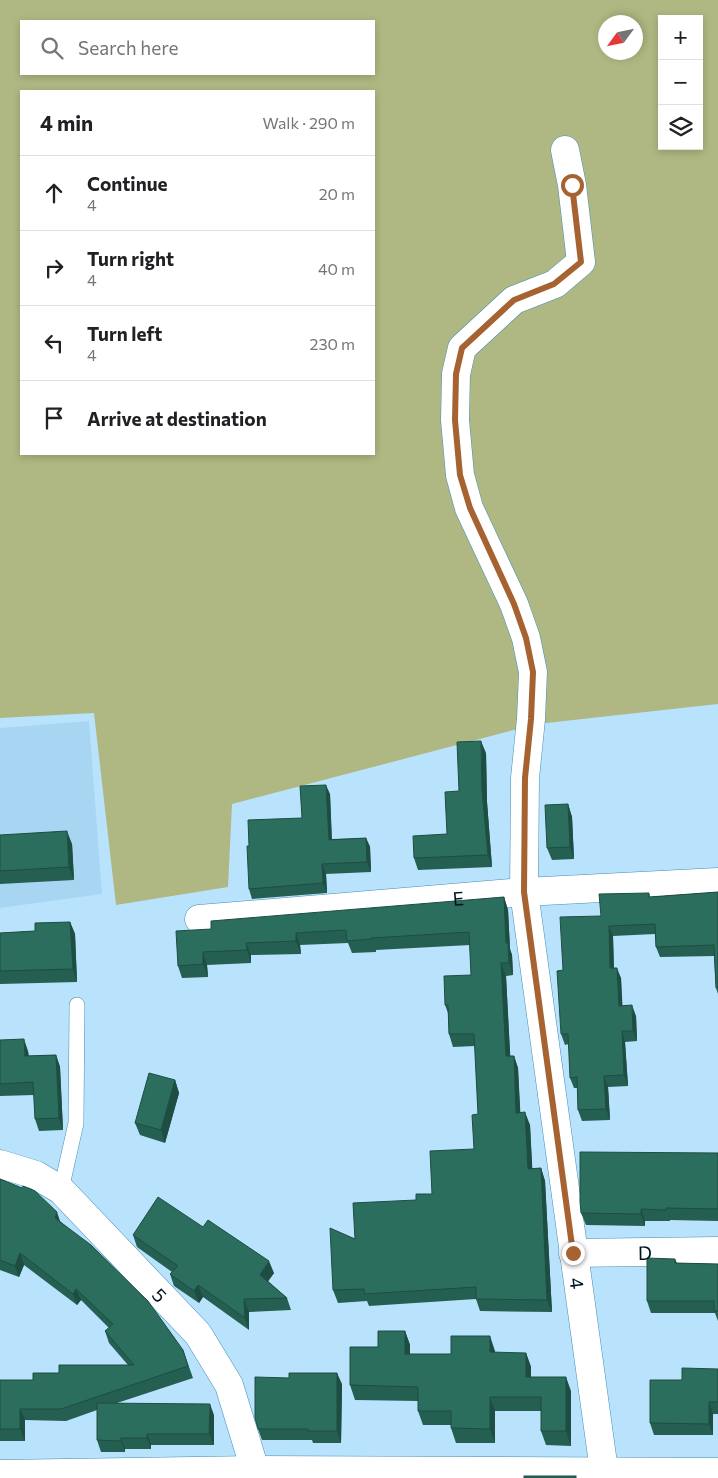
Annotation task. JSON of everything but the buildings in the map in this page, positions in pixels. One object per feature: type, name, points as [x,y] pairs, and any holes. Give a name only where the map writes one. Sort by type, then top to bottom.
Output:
[{"type":"street","name":"4","points":[[565,150],[572,185],[581,262],[554,284],[514,300],[462,348],[456,374],[455,420],[460,475],[470,508],[514,604],[526,638],[533,672],[531,719],[525,778],[524,892],[605,1475]]},
{"type":"street","name":"E","points":[[199,919],[524,892],[718,882]]},
{"type":"street","name":"5","points":[[0,1164],[36,1175],[61,1190],[198,1334],[229,1385],[256,1474]]},
{"type":"street","name":"D","points":[[573,1253],[718,1251]]},
{"type":"street","points":[[0,1474],[46,1476],[256,1474],[605,1475],[718,1472]]},
{"type":"lane","points":[[61,1190],[76,1123],[77,1005]]},
{"type":"shaded area","points":[[89,721],[102,894],[0,908],[0,728]]},
{"type":"green space","points":[[0,0],[718,0],[718,704],[537,724],[232,804],[228,887],[116,905],[94,713],[0,718]]},
{"type":"route","points":[[572,185],[581,262],[554,284],[514,300],[462,348],[456,374],[455,420],[460,475],[470,508],[514,604],[526,638],[533,672],[531,719],[525,778],[524,892],[573,1253]]}]
